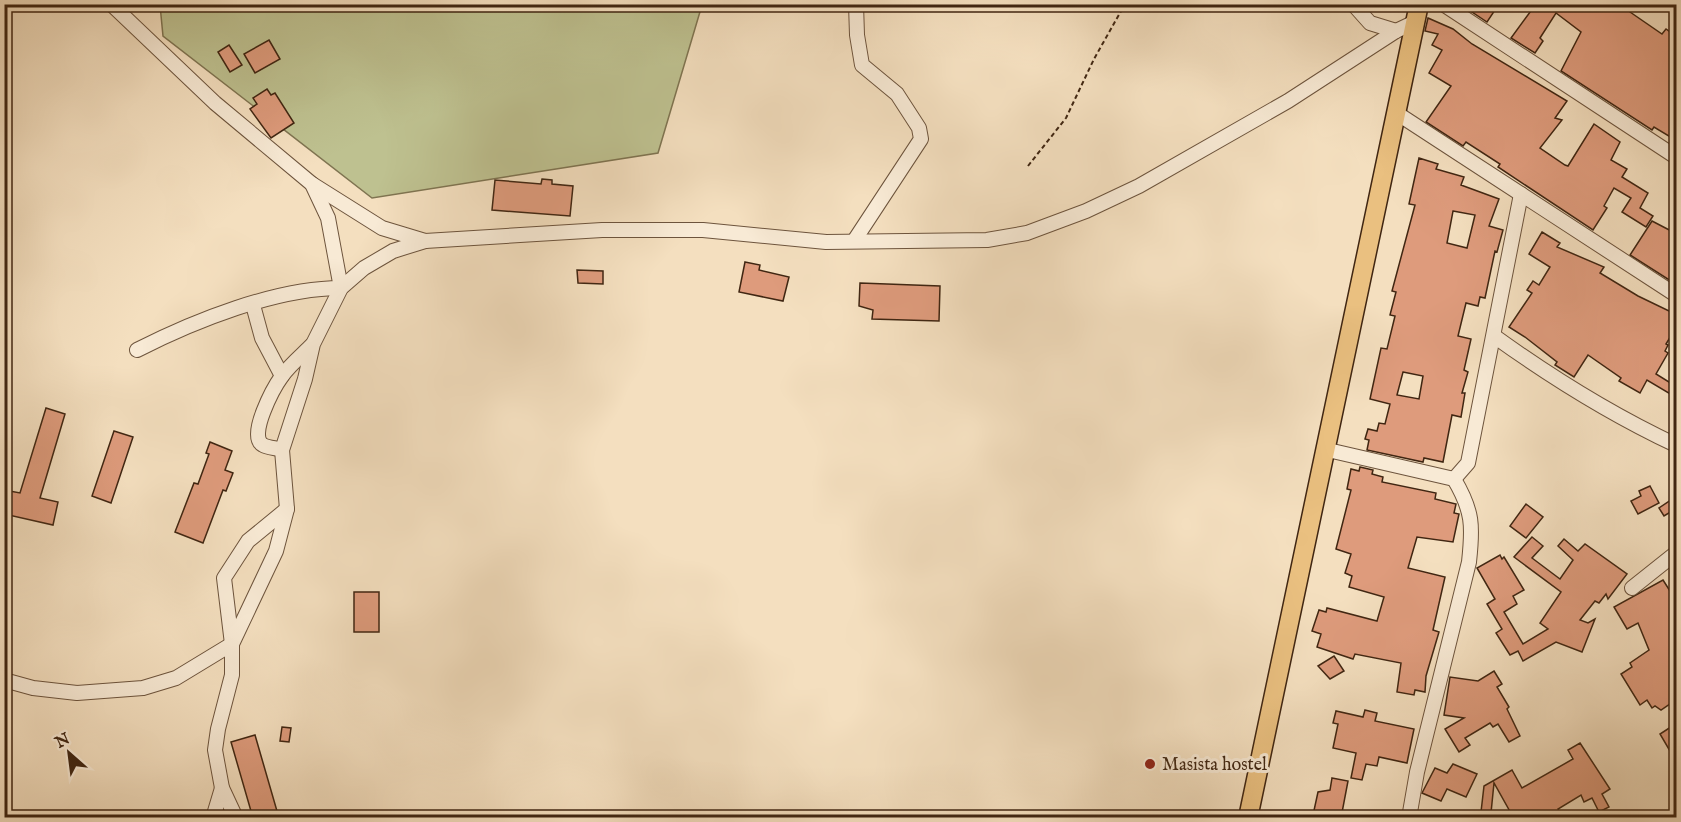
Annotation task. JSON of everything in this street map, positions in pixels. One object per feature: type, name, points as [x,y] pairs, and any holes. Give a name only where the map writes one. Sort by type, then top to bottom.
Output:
[{"type":"main road","points":[[1248,818],[1328,450],[1417,13]]},
{"type":"street","points":[[111,4],[215,103],[312,184],[382,228],[426,241]]},
{"type":"street","points":[[854,241],[921,139],[919,128],[897,94],[862,65],[857,35],[856,4]]},
{"type":"street","points":[[1353,4],[1370,23],[1396,32]]},
{"type":"street","points":[[1443,4],[1677,157]]},
{"type":"street","points":[[4,680],[33,688],[77,693],[143,688],[176,678],[232,644],[276,551],[287,509],[282,450],[305,379],[313,344],[340,288],[364,268],[393,251],[426,241],[602,230],[703,230],[826,242],[987,240],[1027,233],[1086,211],[1139,186],[1278,106],[1396,32],[1417,13]]},
{"type":"street","points":[[1398,114],[1677,295]]},
{"type":"street","points":[[312,184],[328,218],[340,288]]},
{"type":"street","points":[[1454,479],[1468,463],[1521,194]]},
{"type":"street","points":[[136,350],[182,327],[253,305],[310,288],[340,288]]},
{"type":"street","points":[[253,305],[262,338],[282,376]]},
{"type":"street","points":[[1494,336],[1533,365],[1677,446]]},
{"type":"street","points":[[282,450],[263,446],[258,440],[258,429],[267,402],[282,376],[313,344]]},
{"type":"street","points":[[1328,450],[1454,479],[1471,511],[1473,532],[1469,562],[1417,772],[1409,818]]},
{"type":"street","points":[[236,818],[222,788],[215,750],[232,675],[232,644],[224,578],[248,541],[287,509]]},
{"type":"street","points":[[1632,588],[1676,556]]},
{"type":"street","points":[[213,818],[222,788]]},
{"type":"path","points":[[1028,166],[1066,118],[1094,59],[1125,4]]},
{"type":"green space","points":[[160,5],[702,5],[658,153],[372,198],[163,36]]},
{"type":"building","points":[[1460,4],[1499,4],[1487,22]]},
{"type":"building","points":[[1536,4],[1588,4],[1598,11],[1603,4],[1624,4],[1632,10],[1630,12],[1662,34],[1666,29],[1677,37],[1677,141],[1654,127],[1652,130],[1561,71],[1581,32],[1556,13],[1540,38],[1543,41],[1535,53],[1511,38]]},
{"type":"building","points":[[1428,18],[1453,29],[1472,44],[1567,101],[1555,118],[1562,120],[1540,148],[1565,165],[1568,166],[1594,124],[1620,142],[1611,160],[1627,169],[1622,177],[1648,193],[1640,208],[1653,216],[1646,227],[1622,212],[1631,198],[1614,188],[1604,206],[1607,208],[1593,230],[1498,167],[1500,164],[1466,142],[1463,146],[1426,122],[1451,86],[1429,73],[1442,50],[1432,45],[1438,34],[1425,31]]},
{"type":"building","points":[[269,40],[280,59],[255,73],[244,54]]},
{"type":"building","points":[[229,45],[242,65],[230,72],[218,52]]},
{"type":"building","points":[[267,89],[271,95],[275,93],[294,123],[271,138],[250,109],[257,104],[253,98]]},
{"type":"building","points":[[1419,158],[1438,164],[1436,169],[1464,177],[1461,185],[1499,199],[1489,226],[1503,230],[1497,252],[1495,251],[1485,298],[1480,297],[1478,306],[1466,303],[1458,336],[1471,339],[1464,370],[1468,372],[1462,393],[1465,393],[1461,417],[1452,415],[1443,462],[1424,458],[1423,462],[1367,450],[1369,440],[1365,439],[1368,429],[1377,431],[1379,423],[1385,424],[1390,404],[1370,399],[1381,348],[1387,349],[1395,316],[1390,315],[1396,292],[1392,291],[1415,205],[1409,204]],"holes":[[[1453,211],[1475,215],[1467,248],[1447,243]],[[1403,372],[1423,376],[1419,399],[1397,395]]]},
{"type":"building","points":[[542,179],[552,180],[552,184],[573,186],[570,216],[492,210],[495,180],[541,184]]},
{"type":"building","points":[[1652,221],[1677,234],[1677,279],[1674,283],[1630,255]]},
{"type":"building","points":[[1542,232],[1560,243],[1557,247],[1604,267],[1600,273],[1638,296],[1669,311],[1673,303],[1677,304],[1677,326],[1666,344],[1668,345],[1665,351],[1668,353],[1656,374],[1677,387],[1677,398],[1647,380],[1640,393],[1619,381],[1621,378],[1588,355],[1574,377],[1555,365],[1557,362],[1509,327],[1532,293],[1527,290],[1533,281],[1539,285],[1550,267],[1529,254]]},
{"type":"building","points":[[745,262],[760,265],[759,270],[789,277],[783,301],[739,292]]},
{"type":"building","points":[[577,270],[603,271],[603,284],[578,283]]},
{"type":"building","points":[[860,283],[940,286],[939,321],[872,319],[873,310],[859,306]]},
{"type":"building","points":[[46,408],[65,414],[40,498],[58,502],[53,525],[4,514],[4,490],[20,493]]},
{"type":"building","points":[[114,431],[133,437],[111,503],[92,496]]},
{"type":"building","points":[[210,442],[232,451],[225,470],[233,473],[226,491],[223,490],[203,543],[175,532],[194,483],[198,484],[209,454],[206,453]]},
{"type":"building","points":[[1360,467],[1373,470],[1372,474],[1383,477],[1382,482],[1436,493],[1435,499],[1456,504],[1454,513],[1459,514],[1453,542],[1417,537],[1408,568],[1445,577],[1433,630],[1439,632],[1426,676],[1425,692],[1415,690],[1414,695],[1397,692],[1401,663],[1355,654],[1353,659],[1317,647],[1321,634],[1312,631],[1319,610],[1326,612],[1327,608],[1377,621],[1384,597],[1349,587],[1352,576],[1345,573],[1351,554],[1336,549],[1351,490],[1347,489],[1351,469],[1359,471]]},
{"type":"building","points":[[1650,486],[1659,503],[1638,514],[1631,501],[1641,496],[1639,491]]},
{"type":"building","points":[[1677,496],[1677,508],[1664,516],[1659,508]]},
{"type":"building","points":[[1526,504],[1543,517],[1526,538],[1510,526]]},
{"type":"building","points":[[1532,537],[1543,546],[1532,558],[1560,579],[1573,560],[1558,546],[1564,539],[1578,551],[1585,544],[1627,574],[1608,599],[1606,594],[1599,603],[1595,601],[1580,620],[1588,623],[1595,619],[1582,652],[1556,642],[1523,661],[1518,651],[1510,655],[1496,633],[1502,629],[1487,604],[1495,599],[1477,568],[1500,555],[1502,559],[1504,557],[1524,590],[1513,596],[1517,604],[1504,612],[1523,644],[1548,629],[1540,623],[1561,592],[1514,557]]},
{"type":"building","points":[[1663,580],[1677,602],[1677,699],[1661,710],[1655,706],[1652,708],[1647,700],[1640,705],[1621,674],[1632,667],[1630,663],[1649,650],[1638,623],[1627,629],[1614,607]]},
{"type":"building","points":[[354,592],[379,592],[379,632],[354,632]]},
{"type":"building","points":[[1334,656],[1344,671],[1330,679],[1318,666]]},
{"type":"building","points":[[1494,671],[1502,684],[1497,687],[1509,707],[1507,709],[1520,736],[1509,742],[1498,724],[1493,727],[1490,723],[1465,738],[1470,745],[1459,752],[1445,729],[1464,718],[1444,715],[1450,677],[1478,681]]},
{"type":"building","points":[[1365,710],[1377,713],[1375,721],[1414,729],[1407,763],[1379,757],[1377,766],[1366,764],[1362,780],[1351,778],[1356,753],[1333,748],[1338,724],[1333,723],[1336,711],[1363,717]]},
{"type":"building","points":[[1677,723],[1677,763],[1660,734]]},
{"type":"building","points":[[282,727],[291,728],[289,742],[280,741]]},
{"type":"building","points":[[255,735],[279,818],[253,818],[231,742]]},
{"type":"building","points":[[1580,743],[1610,789],[1602,794],[1609,807],[1599,812],[1592,798],[1584,802],[1581,795],[1558,809],[1563,818],[1512,815],[1494,783],[1491,813],[1481,812],[1484,786],[1512,770],[1522,788],[1573,759],[1568,750]]},
{"type":"building","points":[[1453,764],[1477,774],[1466,797],[1447,789],[1441,801],[1422,793],[1435,768],[1447,773]]},
{"type":"building","points":[[1332,778],[1348,781],[1341,818],[1313,815],[1318,792],[1330,790]]},
{"type":"place","name":"Masista hostel","points":[[1150,764]]}]
